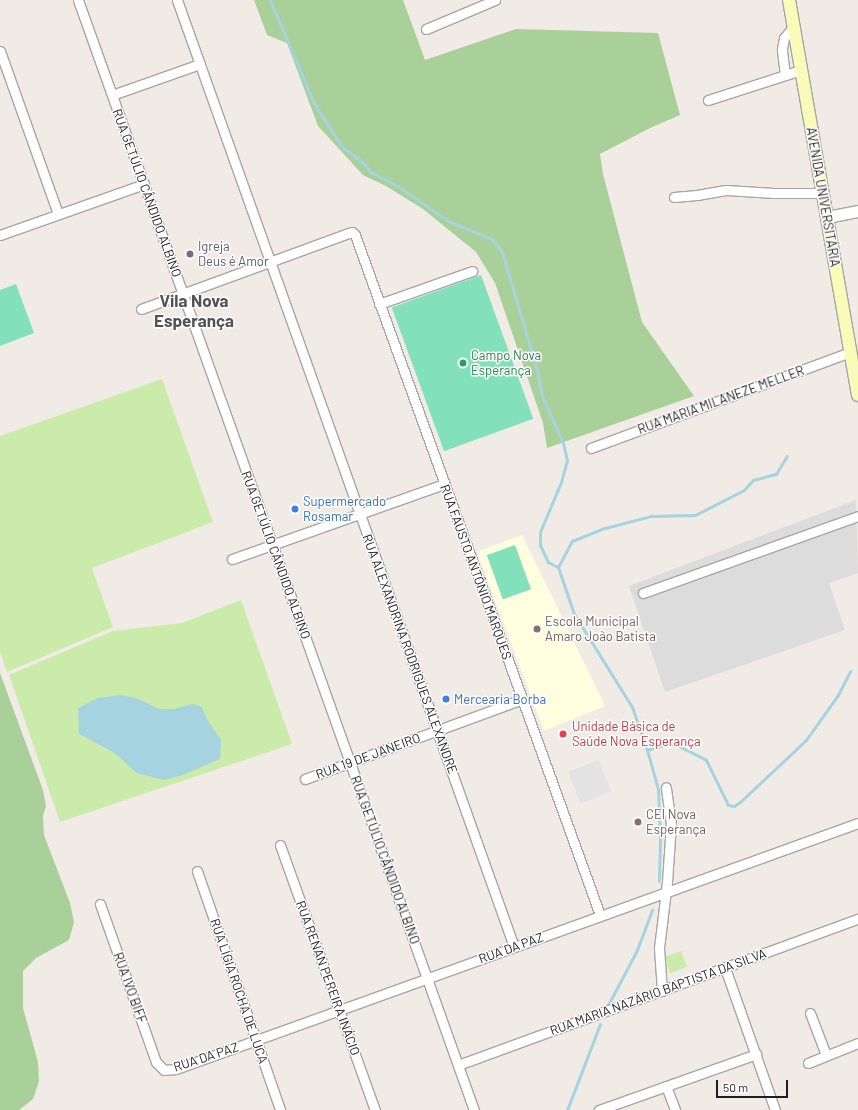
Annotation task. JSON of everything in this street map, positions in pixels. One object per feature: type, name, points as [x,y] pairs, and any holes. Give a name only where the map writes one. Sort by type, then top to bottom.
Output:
[{"type":"main road","name":"AVENIDA UNIVERSITÁRIA","points":[[788,0],[858,395]]},
{"type":"street","name":"RUA GETÚLIO CÂNDIDO ALBINO","points":[[78,0],[474,1110]]},
{"type":"street","name":"RUA ALEXANDRINA RODRIGUES ALEXANDRE","points":[[177,0],[514,947]]},
{"type":"street","points":[[426,29],[475,3],[495,0]]},
{"type":"street","points":[[786,75],[782,49],[784,38],[793,27]]},
{"type":"street","points":[[0,50],[58,214]]},
{"type":"street","points":[[112,95],[200,64]]},
{"type":"street","points":[[708,100],[801,70]]},
{"type":"street","points":[[0,235],[144,184]]},
{"type":"street","points":[[674,197],[698,195],[726,190],[774,193],[823,193]]},
{"type":"street","points":[[827,217],[858,211]]},
{"type":"street","name":"RUA FAUSTO ANTÔNIO MARQUES","points":[[270,262],[352,232],[355,235],[600,915]]},
{"type":"street","points":[[141,309],[270,262]]},
{"type":"street","points":[[379,304],[472,271]]},
{"type":"street","name":"RUA MARIA MILANEZE MELLER","points":[[591,448],[851,352]]},
{"type":"street","points":[[232,559],[444,484]]},
{"type":"street","points":[[643,593],[858,516]]},
{"type":"street","name":"RUA 19 DE JANEIRO","points":[[305,779],[522,699]]},
{"type":"street","points":[[662,991],[659,948],[666,892],[671,824],[666,787]]},
{"type":"street","name":"RUA DA PAZ","points":[[164,1070],[176,1070],[600,915],[858,823]]},
{"type":"street","name":"RUA RENAN PEREIRA INÁCIO","points":[[280,845],[375,1110]]},
{"type":"street","name":"RUA LÍGIA ROCHA DE LUCA","points":[[197,871],[280,1110]]},
{"type":"street","name":"RUA IVO BIFF","points":[[100,904],[156,1062],[164,1070]]},
{"type":"street","name":"RUA MARIA NAZÁRIO BAPTISTA DA SILVA","points":[[458,1065],[858,920]]},
{"type":"street","points":[[725,968],[775,1110]]},
{"type":"street","points":[[810,1013],[826,1055]]},
{"type":"street","points":[[808,1063],[858,1043]]},
{"type":"street","points":[[599,1110],[756,1054]]},
{"type":"street","points":[[666,1086],[675,1110]]},
{"type":"shaded area","points":[[856,500],[858,573],[829,583],[845,630],[665,692],[629,586]]},
{"type":"shaded area","name":"Escola Municipal Amaro João Batista","points":[[522,535],[605,706],[544,731],[477,552]]},
{"type":"shaded area","points":[[599,760],[611,792],[580,804],[568,772]]},
{"type":"green space","points":[[254,0],[403,0],[425,60],[516,29],[658,33],[680,115],[650,128],[600,154],[603,174],[642,322],[694,396],[547,448],[543,423],[495,283],[476,252],[423,209],[386,186],[363,175],[318,126],[287,43],[267,35]]},
{"type":"green space","name":"Campo Nova Esperança","points":[[481,275],[533,419],[444,451],[392,307]]},
{"type":"green space","points":[[16,284],[34,333],[0,346],[0,290]]},
{"type":"green space","points":[[162,379],[213,522],[92,568],[113,627],[7,672],[0,651],[0,436]]},
{"type":"green space","points":[[515,545],[531,589],[503,599],[487,555]]},
{"type":"green space","points":[[241,600],[292,744],[60,822],[9,675],[113,631],[182,623]]},
{"type":"green space","points":[[0,673],[43,790],[46,806],[43,816],[44,835],[70,903],[74,922],[69,940],[36,958],[23,971],[23,1008],[38,1062],[39,1081],[33,1099],[19,1110],[0,1110]]},
{"type":"green space","points":[[681,951],[687,967],[670,973],[664,957]]},
{"type":"water","points":[[120,695],[136,698],[159,709],[174,709],[193,704],[202,707],[208,721],[221,740],[220,759],[180,776],[163,780],[137,773],[113,752],[79,734],[78,708],[98,698]]},
{"type":"waterway","points":[[270,0],[314,103],[342,147],[360,160],[371,172],[399,187],[450,222],[492,239],[502,252],[537,370],[542,396],[563,443],[567,460],[561,482],[540,532],[540,545],[548,562],[558,567]]},
{"type":"waterway","points":[[659,881],[660,840],[658,789],[647,750],[632,707],[574,614],[558,567],[572,541],[605,528],[651,516],[695,515],[744,490],[753,480],[776,474],[787,456]]},
{"type":"waterway","points":[[647,750],[667,744],[675,744],[706,760],[728,805],[734,806],[806,740],[838,695],[850,671]]},
{"type":"waterway","points":[[608,1005],[637,950],[652,910]]},
{"type":"waterway","points":[[567,1110],[600,1024]]},
{"type":"place","name":"Igreja Deus é Amor","points":[[190,254]]},
{"type":"place","name":"Campo Nova Esperança","points":[[463,363]]},
{"type":"place","name":"Supermercado Rosamar","points":[[295,509]]},
{"type":"place","name":"Escola Municipal Amaro João Batista","points":[[537,629]]},
{"type":"place","name":"Mercearia Borba","points":[[446,699]]},
{"type":"place","name":"Unidade Básica de Saúde Nova Esperança","points":[[563,734]]},
{"type":"place","name":"CEI Nova Esperança","points":[[638,822]]},
{"type":"district","name":"Vila Nova Esperança","points":[[194,311]]}]
